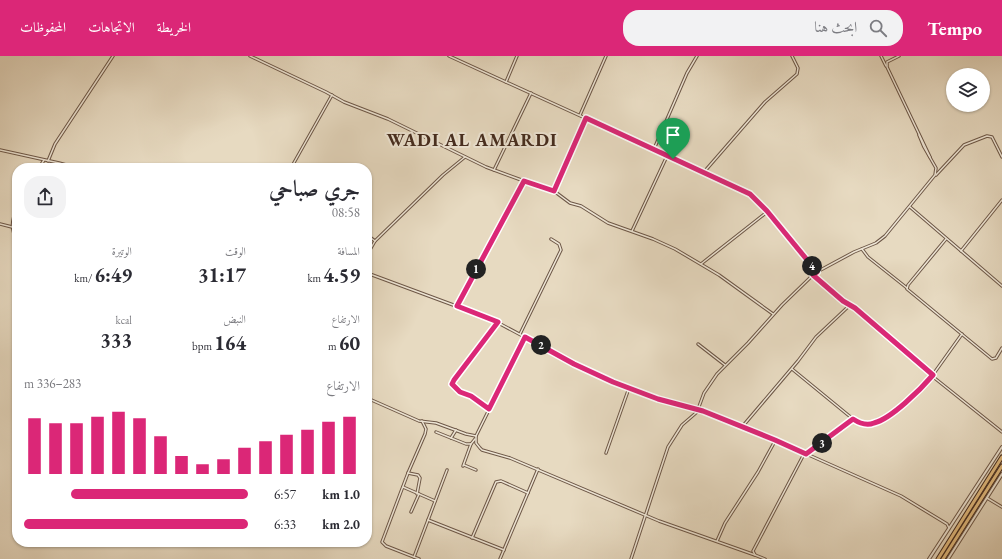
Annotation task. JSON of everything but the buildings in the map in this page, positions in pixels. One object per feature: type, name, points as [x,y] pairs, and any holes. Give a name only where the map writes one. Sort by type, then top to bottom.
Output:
[{"type":"main road","points":[[938,559],[1002,457]]},
{"type":"main road","points":[[943,559],[1002,466]]},
{"type":"street","points":[[48,160],[55,144],[113,56]]},
{"type":"street","points":[[251,56],[352,106],[388,119],[494,170],[554,191],[570,203],[581,206],[600,219],[615,226],[664,244],[701,264],[738,288],[773,314]]},
{"type":"street","points":[[449,56],[746,192],[767,211],[817,272]]},
{"type":"street","points":[[506,82],[517,56]]},
{"type":"street","points":[[580,115],[606,56]]},
{"type":"street","points":[[654,149],[685,78],[697,56]]},
{"type":"street","points":[[704,172],[765,102],[797,74],[798,68],[792,56]]},
{"type":"street","points":[[881,56],[936,169],[934,176]]},
{"type":"street","points":[[886,66],[889,61],[899,56]]},
{"type":"street","points":[[494,170],[531,93]]},
{"type":"street","points":[[294,163],[332,95]]},
{"type":"street","points":[[554,191],[586,118]]},
{"type":"street","points":[[632,559],[668,448],[682,425],[696,414],[707,388],[725,365],[748,343],[787,299],[813,275],[882,239],[910,207],[934,176],[964,145],[988,136],[992,137],[1002,157]]},
{"type":"street","points":[[0,150],[59,163]]},
{"type":"street","points":[[372,246],[375,241],[466,156]]},
{"type":"street","points":[[632,231],[667,156]]},
{"type":"street","points":[[936,169],[942,169]]},
{"type":"street","points":[[457,306],[524,181]]},
{"type":"street","points":[[960,251],[1002,200]]},
{"type":"street","points":[[910,207],[1002,286]]},
{"type":"street","points":[[701,264],[767,211]]},
{"type":"street","points":[[0,224],[12,227]]},
{"type":"street","points":[[520,334],[561,250],[560,246],[551,239]]},
{"type":"street","points":[[907,288],[946,239]]},
{"type":"street","points":[[862,249],[868,257],[993,359],[996,358],[1002,348]]},
{"type":"street","points":[[372,275],[498,322],[587,370],[629,388],[658,399],[698,409],[844,470],[901,496],[947,524],[949,528]]},
{"type":"street","points":[[813,275],[932,376],[1002,432]]},
{"type":"street","points":[[742,428],[792,369],[816,337],[850,305]]},
{"type":"street","points":[[489,409],[471,396],[457,390],[453,386],[452,382],[498,322]]},
{"type":"street","points":[[792,369],[853,419],[865,424],[878,422],[900,406],[932,376],[962,334]]},
{"type":"street","points":[[525,337],[476,436],[476,442],[480,448],[510,458],[646,516],[765,559]]},
{"type":"street","points":[[698,344],[725,365]]},
{"type":"street","points":[[606,453],[629,388]]},
{"type":"street","points":[[372,400],[412,418],[436,423],[476,436]]},
{"type":"street","points":[[755,555],[753,549],[805,454],[853,419]]},
{"type":"street","points":[[419,559],[386,546],[382,542],[408,472],[425,434],[425,426],[422,421]]},
{"type":"street","points":[[451,438],[456,430]]},
{"type":"street","points":[[436,432],[466,444],[471,444]]},
{"type":"street","points":[[476,439],[471,444],[463,466],[476,470]]},
{"type":"street","points":[[717,541],[725,523],[758,472],[775,440]]},
{"type":"street","points":[[929,559],[1002,447]]},
{"type":"street","points":[[414,557],[448,470]]},
{"type":"street","points":[[500,559],[538,470]]},
{"type":"street","points":[[408,472],[418,475],[420,478],[418,494],[411,512]]},
{"type":"street","points":[[948,559],[1002,474]]},
{"type":"street","points":[[472,538],[497,482],[502,481],[528,492]]},
{"type":"street","points":[[403,488],[435,501]]},
{"type":"street","points":[[987,498],[1002,507]]},
{"type":"street","points":[[428,520],[504,550]]},
{"type":"street","points":[[947,524],[952,523]]},
{"type":"district","name":"WADI AL AMARDI","points":[[472,139]]},
{"type":"route","points":[[586,118],[673,159],[750,194],[762,205],[817,272],[813,275],[843,301],[853,306],[876,328],[933,375],[916,392],[882,420],[874,424],[865,424],[857,422],[853,419],[840,431],[806,454],[703,411],[651,397],[613,382],[574,364],[525,337],[489,409],[471,396],[454,388],[452,382],[498,322],[457,306],[524,181],[554,191],[586,118]]}]
